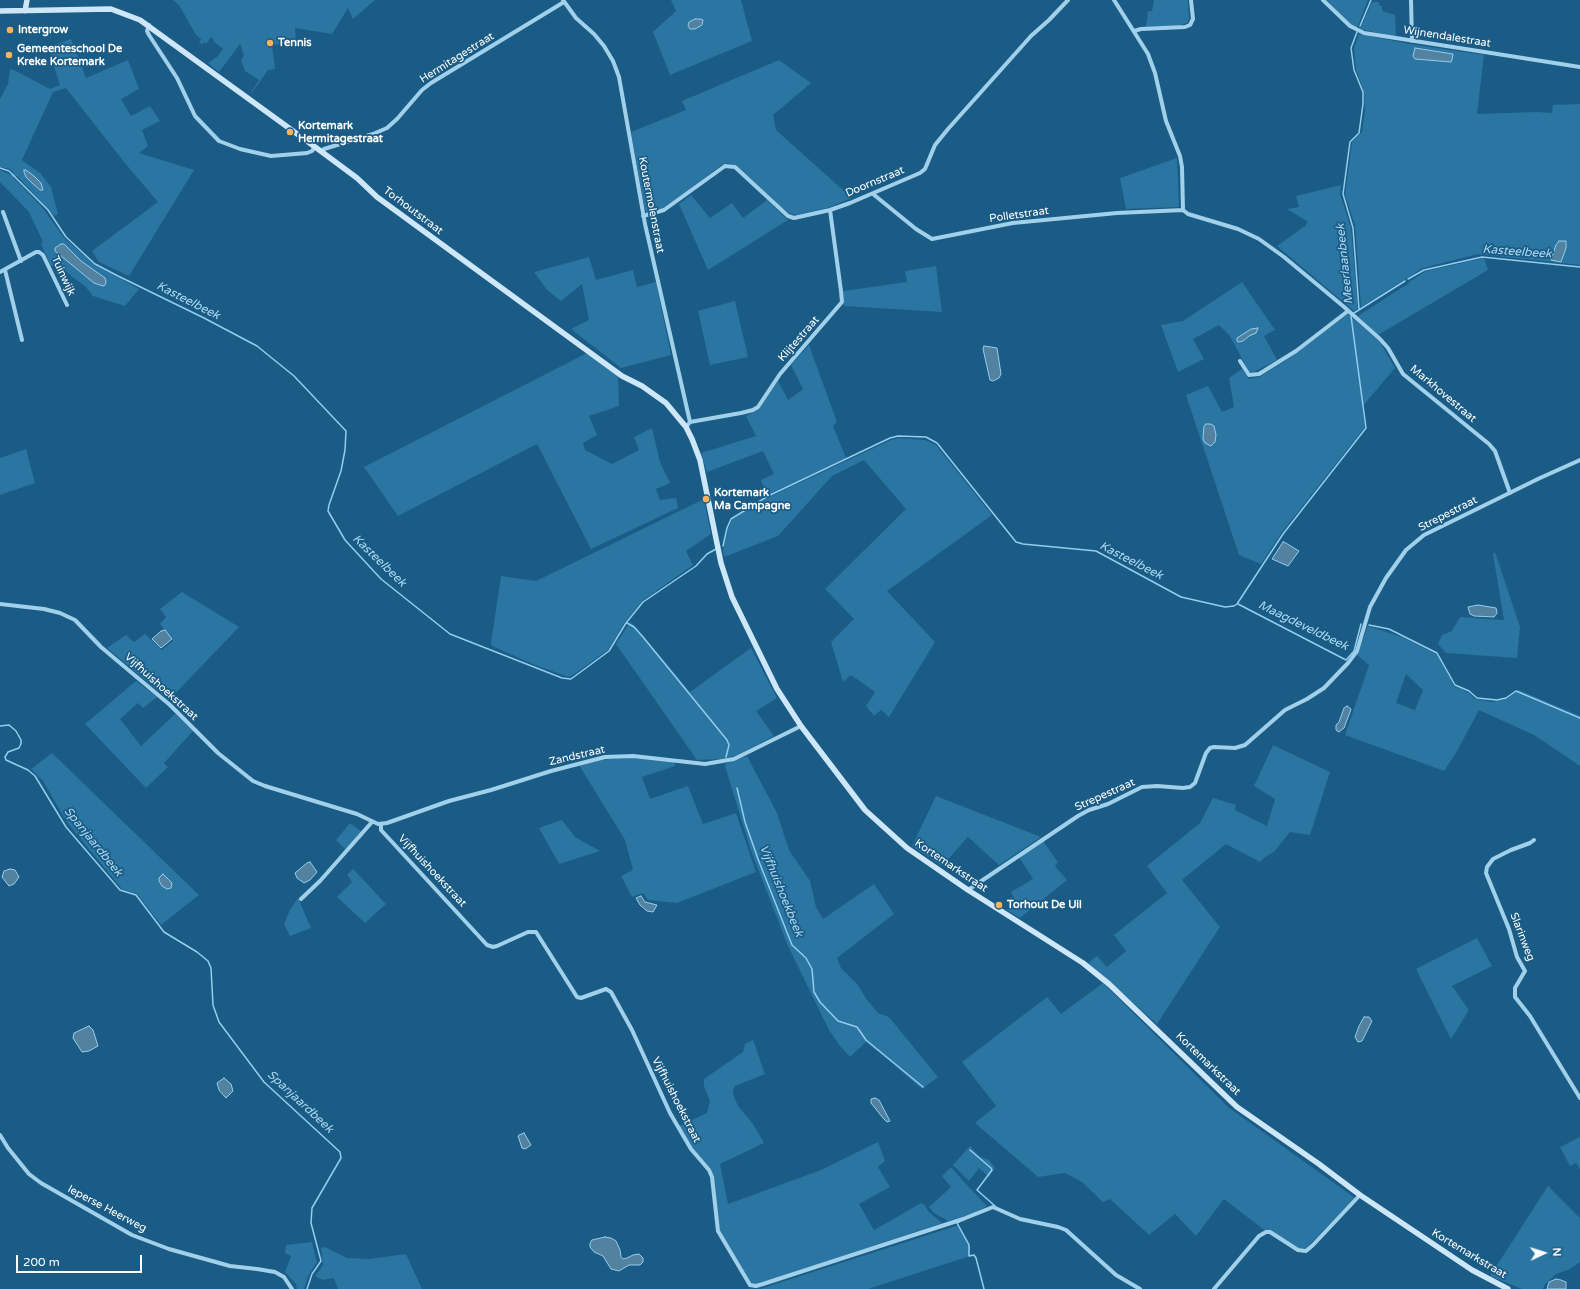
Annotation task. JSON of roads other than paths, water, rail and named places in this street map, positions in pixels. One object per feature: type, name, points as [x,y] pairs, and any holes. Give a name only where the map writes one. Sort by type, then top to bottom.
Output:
[{"type":"street","points":[[25,10],[27,0]]},
{"type":"street","name":"Doornstraat","points":[[643,216],[664,210],[725,166],[735,167],[788,216],[794,218],[830,210],[873,194],[907,179],[925,169],[935,145],[948,129],[1031,36],[1068,0]]},
{"type":"street","points":[[1114,0],[1148,54],[1156,73],[1166,121],[1180,156],[1183,210]]},
{"type":"street","points":[[1134,31],[1141,29],[1185,27],[1190,25],[1193,19],[1191,0]]},
{"type":"street","name":"Wijnendalestraat","points":[[1323,0],[1350,26],[1358,31],[1412,41],[1580,66]]},
{"type":"street","points":[[1411,0],[1412,41]]},
{"type":"street","name":"Hermitagestraat","points":[[322,152],[324,149],[373,134],[386,128],[397,119],[422,90],[431,83],[564,1]]},
{"type":"street","name":"Koutermolenstraat","points":[[564,1],[576,18],[594,34],[604,46],[616,69],[643,216],[688,425]]},
{"type":"street","name":"Torhoutstraat","points":[[0,11],[110,9],[131,15],[149,26],[322,152],[357,178],[377,197],[622,376],[642,386],[666,403],[688,425],[700,460],[718,548]]},
{"type":"street","points":[[149,26],[149,35],[177,78],[195,116],[219,141],[240,149],[271,156],[307,153],[312,151],[315,147]]},
{"type":"street","name":"Polletstraat","points":[[873,194],[916,229],[932,239],[1016,223],[1117,213],[1183,210],[1188,214],[1238,229],[1260,239],[1354,315]]},
{"type":"street","name":"Klijtestraat","points":[[688,425],[741,414],[758,407],[780,374],[842,302],[830,210]]},
{"type":"street","points":[[3,212],[21,261]]},
{"type":"street","name":"Tuinwijk","points":[[0,272],[36,252],[42,253],[67,305]]},
{"type":"street","points":[[5,270],[22,340]]},
{"type":"street","points":[[1240,361],[1249,375],[1260,374],[1296,350],[1348,311]]},
{"type":"street","name":"Markhovestraat","points":[[1354,315],[1388,348],[1403,374],[1489,444],[1495,451],[1510,493]]},
{"type":"street","name":"Strepestraat","points":[[968,890],[1089,810],[1108,804],[1142,787],[1190,787],[1195,783],[1206,753],[1210,748],[1235,748],[1244,745],[1285,710],[1307,699],[1324,688],[1348,663],[1357,651],[1370,607],[1386,578],[1406,550],[1424,535],[1580,460]]},
{"type":"street","name":"Kortemarkstraat","points":[[718,548],[732,597],[777,689],[801,726],[865,810],[907,848],[968,890],[1083,963],[1115,989],[1237,1107],[1319,1164],[1360,1195],[1472,1270],[1508,1289]]},
{"type":"street","name":"Vijfhuishoekstraat","points":[[0,604],[44,609],[60,613],[74,620],[102,647],[170,705],[218,753],[253,781],[356,814],[372,822],[380,824],[382,830],[487,945],[493,947],[497,946],[526,933],[536,932],[577,996],[581,998],[606,989],[611,992],[632,1030],[670,1113],[691,1149],[709,1170],[712,1177],[718,1231],[750,1285],[756,1286],[763,1284],[963,1219],[993,1207],[1020,1218],[1066,1230],[1116,1275],[1140,1289]]},
{"type":"street","name":"Zandstraat","points":[[380,824],[449,801],[605,757],[633,756],[705,764],[734,759],[801,726]]},
{"type":"street","points":[[301,899],[320,881],[372,822]]},
{"type":"street","name":"Slarinweg","points":[[1534,840],[1493,859],[1487,867],[1486,872],[1510,929],[1517,957],[1525,971],[1515,988],[1515,997],[1530,1016],[1580,1098]]},
{"type":"street","name":"Ieperse Heerweg","points":[[0,1135],[8,1148],[29,1174],[41,1183],[132,1235],[169,1249],[230,1266],[275,1272],[284,1277],[292,1289]]},
{"type":"street","points":[[1214,1289],[1259,1236],[1266,1232],[1270,1232],[1298,1250],[1306,1251],[1360,1195]]},
{"type":"waterway","name":"Meerlaanbeek","points":[[1360,26],[1371,0]]},
{"type":"waterway","name":"Meerlaanbeek","points":[[1357,32],[1351,48],[1354,70],[1363,92],[1363,104],[1359,133],[1350,142],[1343,194],[1353,228],[1359,309]]},
{"type":"waterway","name":"Kasteelbeek","points":[[0,168],[9,171],[48,210],[66,237],[95,264],[257,346],[294,376],[346,431],[345,450],[341,471],[328,511],[345,540],[381,579],[450,634],[562,678],[571,679],[609,651],[626,623],[643,602],[696,566],[707,554],[716,549]]},
{"type":"waterway","name":"Kasteelbeek","points":[[1408,279],[1424,270],[1482,257],[1580,267]]},
{"type":"waterway","name":"Kasteelbeek","points":[[1354,313],[1405,281]]},
{"type":"waterway","name":"Kasteelbeek","points":[[723,546],[727,528],[731,519],[768,496],[890,438],[898,436],[926,437],[937,443],[1016,542],[1023,544],[1096,551],[1181,597],[1225,607],[1234,606],[1237,604],[1283,534],[1366,428],[1351,316]]},
{"type":"waterway","name":"Maagdeveldbeek","points":[[1238,604],[1346,660],[1354,651],[1361,624]]},
{"type":"waterway","name":"Vijfhuishoekbeek","points":[[627,623],[634,627],[643,637],[727,740],[729,745],[726,757]]},
{"type":"waterway","name":"Maagdeveldbeek","points":[[1369,625],[1389,629],[1437,653],[1455,685],[1469,691],[1477,698],[1497,700],[1506,698],[1516,691],[1580,718]]},
{"type":"waterway","name":"Spanjaardbeek","points":[[0,726],[9,725],[16,731],[21,740],[19,748],[8,752],[5,757],[6,760],[28,770],[35,776],[66,827],[120,890],[136,895],[164,932],[197,952],[208,961],[211,968],[213,1005],[219,1022],[264,1082],[340,1152],[341,1158],[312,1208],[311,1223],[321,1261],[312,1274],[307,1289]]},
{"type":"waterway","name":"Vijfhuishoekbeek","points":[[737,788],[745,822],[758,859],[792,945],[806,958],[812,969],[814,992],[820,1002],[838,1021],[857,1027],[866,1040],[923,1087]]},
{"type":"waterway","name":"Vijfhuishoekbeek","points":[[970,1150],[992,1170],[977,1190],[995,1206]]},
{"type":"waterway","name":"Vijfhuishoekbeek","points":[[959,1222],[957,1223],[969,1245],[969,1256],[974,1255],[976,1258],[984,1289]]},
{"type":"place","name":"Intergrow","points":[[10,30]]},
{"type":"place","name":"Tennis","points":[[270,43]]},
{"type":"place","name":"Gemeenteschool De Kreke Kortemark","points":[[9,55]]},
{"type":"place","name":"Kortemark Hermitagestraat","points":[[290,132]]},
{"type":"place","name":"Kortemark Ma Campagne","points":[[706,499]]},
{"type":"place","name":"Torhout De Uil","points":[[999,905]]}]
